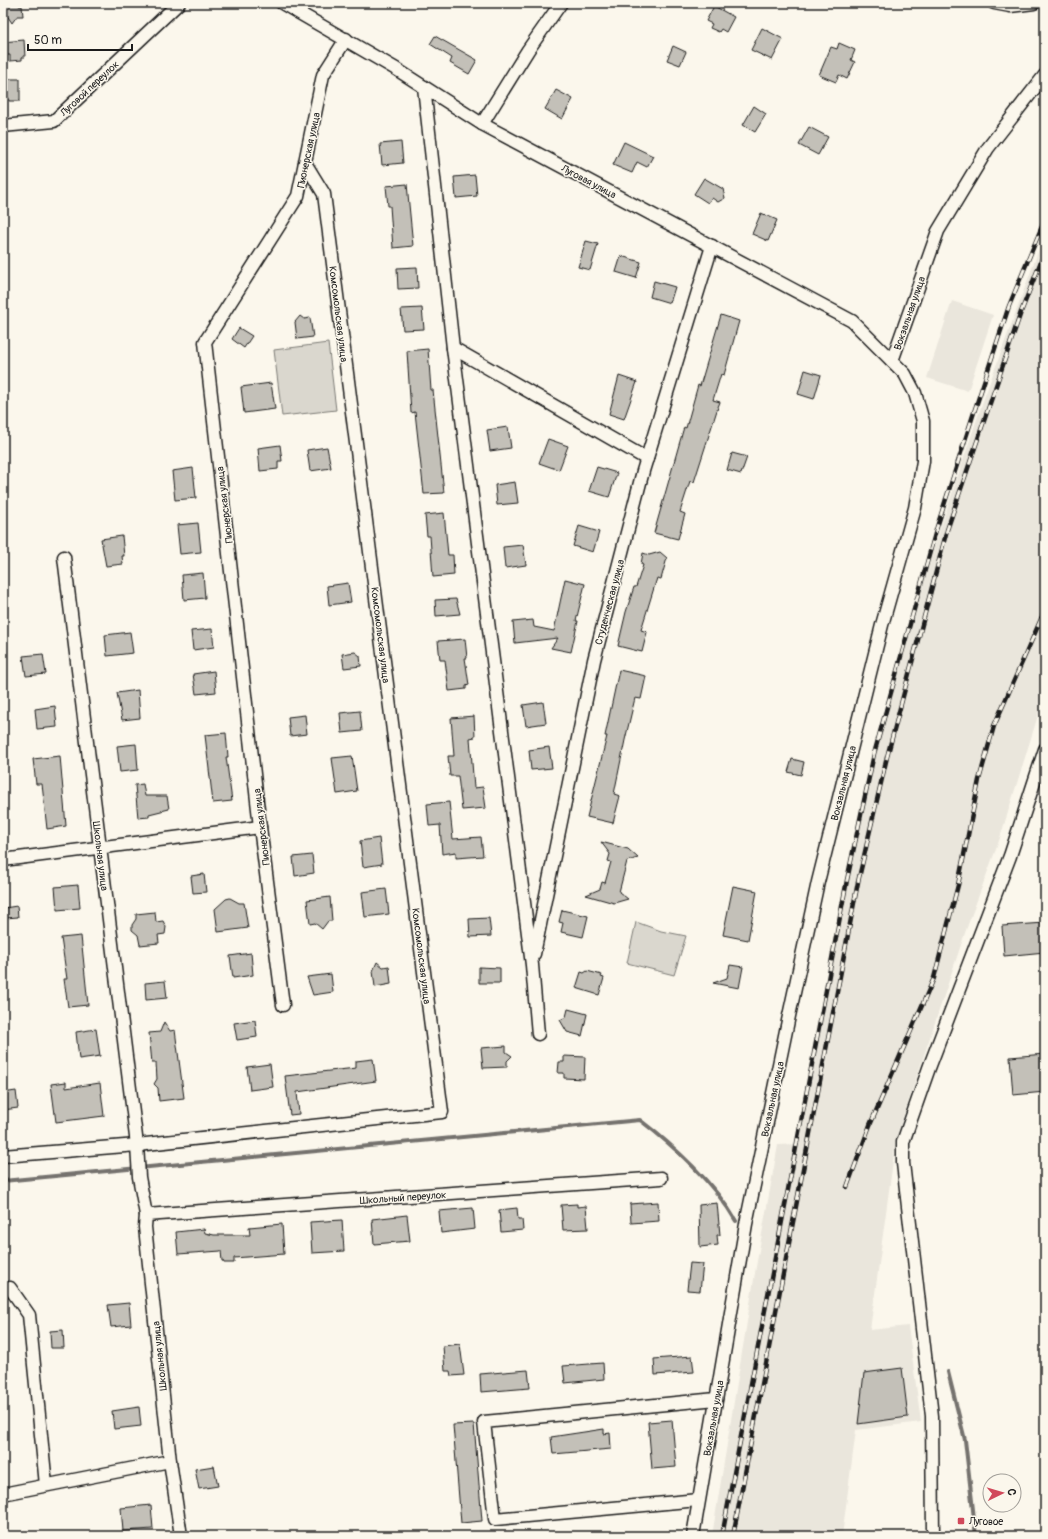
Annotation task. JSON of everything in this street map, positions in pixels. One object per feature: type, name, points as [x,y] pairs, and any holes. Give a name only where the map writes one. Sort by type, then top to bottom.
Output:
[{"type":"street","name":"Луговой переулок","points":[[3,126],[54,121],[179,3]]},
{"type":"street","name":"Луговая улица","points":[[282,3],[346,39],[482,124],[852,321],[892,361]]},
{"type":"street","points":[[482,124],[528,50],[561,3]]},
{"type":"street","points":[[994,3],[1010,6],[1034,3]]},
{"type":"street","name":"Пионерская улица","points":[[283,1005],[260,827],[205,342],[298,196],[323,75],[346,39]]},
{"type":"street","name":"Вокзальная улица","points":[[693,1536],[746,1224],[818,882],[882,625],[915,508],[923,461],[923,422],[915,393],[905,374],[892,361],[938,231],[988,148],[1045,75]]},
{"type":"street","points":[[424,87],[453,348],[532,964],[538,1034]]},
{"type":"street","name":"Комсомольская улица","points":[[138,1150],[442,1112],[324,194],[305,163]]},
{"type":"street","name":"Студенческая улица","points":[[532,964],[594,660],[647,459],[712,246]]},
{"type":"street","points":[[453,348],[647,459]]},
{"type":"street","name":"Школьная улица","points":[[64,557],[138,1150],[139,1177],[146,1215],[145,1227],[170,1461],[181,1536]]},
{"type":"street","points":[[933,1536],[932,1416],[903,1163],[903,1142],[929,1068],[1010,856],[1045,749]]},
{"type":"street","points":[[3,860],[260,827]]},
{"type":"street","points":[[3,1156],[138,1150]]},
{"type":"street","name":"Школьный переулок","points":[[146,1215],[661,1178]]},
{"type":"street","points":[[10,1288],[29,1315],[46,1485]]},
{"type":"street","points":[[698,1500],[495,1519],[484,1422],[716,1399]]},
{"type":"street","points":[[3,1494],[170,1461]]},
{"type":"shaded area","points":[[1045,233],[1045,693],[999,841],[966,930],[896,1139],[870,1330],[908,1326],[921,1422],[856,1430],[842,1536],[712,1536],[756,1267],[778,1145],[797,1144],[845,892],[875,759],[906,638],[940,529],[983,401]]},
{"type":"shaded area","points":[[952,301],[993,315],[968,391],[927,378]]},
{"type":"shaded area","points":[[328,343],[336,410],[282,416],[274,350]]},
{"type":"shaded area","points":[[636,922],[661,931],[686,936],[674,975],[627,963]]},
{"type":"building","points":[[3,3],[19,3],[19,6],[22,6],[23,16],[17,16],[12,23],[8,17],[3,17]]},
{"type":"building","points":[[714,6],[734,17],[726,32],[721,29],[719,32],[710,28],[712,24],[706,21]]},
{"type":"building","points":[[762,28],[783,39],[772,60],[751,50]]},
{"type":"building","points":[[435,36],[477,60],[469,74],[450,63],[452,58],[430,44]]},
{"type":"building","points":[[24,40],[25,57],[22,57],[22,60],[10,61],[10,55],[3,55],[3,42]]},
{"type":"building","points":[[839,43],[855,50],[851,60],[855,62],[847,79],[839,75],[836,82],[819,75],[831,47],[837,49]]},
{"type":"building","points":[[673,46],[686,52],[680,65],[667,60]]},
{"type":"building","points":[[4,79],[20,79],[20,101],[9,101],[9,98],[4,98]]},
{"type":"building","points":[[556,90],[573,99],[562,119],[545,109]]},
{"type":"building","points":[[754,106],[766,114],[755,132],[743,125]]},
{"type":"building","points":[[809,127],[828,137],[818,155],[799,145]]},
{"type":"building","points":[[401,142],[403,163],[382,165],[380,144]]},
{"type":"building","points":[[624,142],[653,156],[647,167],[637,162],[632,173],[613,165]]},
{"type":"building","points":[[475,175],[477,196],[456,198],[454,177]]},
{"type":"building","points":[[704,178],[723,189],[725,198],[718,202],[712,198],[708,203],[694,194]]},
{"type":"building","points":[[407,184],[413,246],[393,248],[390,206],[388,206],[386,186]]},
{"type":"building","points":[[761,213],[777,220],[768,241],[752,234]]},
{"type":"building","points":[[586,241],[598,244],[590,270],[578,267]]},
{"type":"building","points":[[621,256],[641,262],[636,278],[616,272]]},
{"type":"building","points":[[417,267],[418,288],[398,289],[397,268]]},
{"type":"building","points":[[654,281],[675,287],[670,303],[650,297]]},
{"type":"building","points":[[422,308],[424,329],[403,330],[401,309]]},
{"type":"building","points":[[721,315],[739,321],[724,375],[721,374],[713,400],[720,402],[694,482],[690,481],[680,512],[685,514],[678,539],[654,533],[684,427],[686,428],[698,385],[700,386]]},
{"type":"building","points":[[300,316],[304,319],[310,318],[313,337],[297,339],[295,322]]},
{"type":"building","points":[[239,328],[252,336],[244,348],[232,339]]},
{"type":"building","points":[[428,349],[431,390],[433,390],[444,493],[424,494],[415,412],[411,413],[407,351]]},
{"type":"building","points":[[805,370],[821,375],[814,399],[798,394]]},
{"type":"building","points":[[619,376],[637,382],[624,419],[609,414]]},
{"type":"building","points":[[271,383],[275,409],[244,413],[241,387]]},
{"type":"building","points":[[508,427],[511,448],[490,451],[487,430]]},
{"type":"building","points":[[548,439],[568,446],[559,470],[539,463]]},
{"type":"building","points":[[280,445],[282,461],[278,461],[278,469],[260,471],[258,448]]},
{"type":"building","points":[[327,447],[331,468],[310,471],[307,450]]},
{"type":"building","points":[[732,453],[747,457],[741,474],[727,470]]},
{"type":"building","points":[[597,467],[617,473],[609,497],[589,491]]},
{"type":"building","points":[[193,468],[196,498],[175,500],[172,471]]},
{"type":"building","points":[[515,482],[518,503],[497,505],[495,485]]},
{"type":"building","points":[[444,513],[448,555],[453,555],[454,575],[433,577],[430,536],[427,536],[425,515]]},
{"type":"building","points":[[198,523],[201,552],[180,554],[177,525]]},
{"type":"building","points":[[579,526],[599,532],[593,552],[573,546]]},
{"type":"building","points":[[122,536],[124,556],[122,556],[123,564],[106,566],[101,539]]},
{"type":"building","points":[[523,545],[526,565],[505,568],[503,547]]},
{"type":"building","points":[[660,552],[667,558],[661,579],[657,578],[641,630],[647,632],[642,652],[618,646],[626,612],[643,565],[641,564],[643,553],[649,555]]},
{"type":"building","points":[[203,573],[205,598],[184,600],[182,575]]},
{"type":"building","points":[[565,579],[585,584],[576,621],[578,621],[571,652],[551,648],[558,638],[515,643],[513,622],[533,620],[534,627],[554,631]]},
{"type":"building","points":[[348,583],[351,602],[329,605],[327,586]]},
{"type":"building","points":[[456,599],[460,614],[436,616],[435,600]]},
{"type":"building","points":[[212,629],[214,647],[193,650],[191,631]]},
{"type":"building","points":[[130,632],[133,653],[107,656],[105,635]]},
{"type":"building","points":[[465,639],[467,658],[465,658],[469,685],[466,686],[466,689],[449,691],[445,660],[440,660],[438,641]]},
{"type":"building","points":[[355,652],[360,656],[361,666],[344,668],[342,654]]},
{"type":"building","points":[[43,654],[46,674],[26,676],[23,656]]},
{"type":"building","points":[[619,670],[646,676],[641,699],[635,698],[625,740],[614,794],[620,796],[613,823],[587,817],[607,736],[605,736]]},
{"type":"building","points":[[214,671],[216,692],[196,694],[193,674]]},
{"type":"building","points":[[138,690],[140,718],[122,720],[117,693]]},
{"type":"building","points":[[543,702],[546,723],[526,726],[523,705]]},
{"type":"building","points":[[55,706],[57,727],[37,729],[35,709]]},
{"type":"building","points":[[360,711],[362,731],[342,733],[340,713]]},
{"type":"building","points":[[305,715],[307,734],[290,736],[288,717]]},
{"type":"building","points":[[474,716],[475,737],[470,738],[474,788],[483,787],[486,808],[462,810],[458,776],[450,776],[448,756],[454,756],[451,718]]},
{"type":"building","points":[[226,733],[228,757],[226,757],[232,801],[213,803],[205,735]]},
{"type":"building","points":[[136,744],[138,770],[120,772],[117,746]]},
{"type":"building","points":[[549,747],[552,768],[531,770],[529,750]]},
{"type":"building","points":[[60,756],[66,826],[47,829],[42,784],[36,784],[33,759]]},
{"type":"building","points":[[352,756],[357,791],[337,794],[332,758]]},
{"type":"building","points":[[792,759],[804,762],[801,775],[788,772]]},
{"type":"building","points":[[143,784],[145,796],[167,796],[169,809],[149,814],[149,817],[138,818],[135,785]]},
{"type":"building","points":[[449,802],[453,839],[481,837],[483,856],[456,858],[456,852],[442,854],[440,825],[429,826],[427,804]]},
{"type":"building","points":[[379,838],[382,864],[363,867],[360,841]]},
{"type":"building","points":[[601,842],[628,849],[638,858],[627,861],[619,892],[628,899],[614,903],[586,895],[600,889],[602,882],[605,883],[611,862],[608,861],[610,854]]},
{"type":"building","points":[[312,855],[314,873],[295,876],[293,857]]},
{"type":"building","points":[[204,874],[206,892],[193,893],[191,876]]},
{"type":"building","points":[[78,885],[80,908],[57,910],[55,887]]},
{"type":"building","points":[[733,886],[757,891],[748,940],[723,935]]},
{"type":"building","points":[[386,889],[389,914],[365,917],[362,892]]},
{"type":"building","points":[[330,897],[332,921],[328,921],[322,929],[315,923],[310,924],[307,900]]},
{"type":"building","points":[[230,898],[239,903],[244,903],[248,928],[218,932],[215,909],[226,899]]},
{"type":"building","points":[[17,906],[18,917],[6,918],[4,908]]},
{"type":"building","points":[[562,910],[588,916],[583,937],[561,932],[563,923],[559,922]]},
{"type":"building","points":[[155,912],[156,922],[163,921],[166,927],[165,934],[158,935],[159,943],[140,945],[138,935],[132,930],[132,925],[136,919],[136,914]]},
{"type":"building","points":[[489,918],[491,936],[470,937],[469,919]]},
{"type":"building","points":[[1045,923],[1045,952],[1004,956],[1002,926]]},
{"type":"building","points":[[81,936],[88,1005],[68,1007],[64,979],[67,979],[61,938]]},
{"type":"building","points":[[251,953],[253,975],[233,978],[230,956]]},
{"type":"building","points":[[377,962],[383,967],[389,966],[391,984],[375,987],[373,971]]},
{"type":"building","points":[[730,965],[743,967],[739,988],[713,983],[727,978]]},
{"type":"building","points":[[479,967],[500,968],[500,983],[479,983]]},
{"type":"building","points":[[587,971],[602,975],[601,977],[604,978],[599,995],[576,988],[581,972],[584,973]]},
{"type":"building","points":[[331,974],[333,992],[313,995],[307,977]]},
{"type":"building","points":[[165,981],[167,998],[146,1000],[145,983]]},
{"type":"building","points":[[568,1009],[587,1014],[582,1036],[567,1032],[560,1020],[566,1017]]},
{"type":"building","points":[[255,1020],[257,1037],[237,1040],[234,1023]]},
{"type":"building","points":[[164,1022],[170,1031],[175,1030],[184,1098],[159,1101],[158,1088],[154,1084],[157,1079],[156,1063],[152,1063],[149,1033],[160,1032]]},
{"type":"building","points":[[96,1029],[100,1056],[79,1059],[76,1032]]},
{"type":"building","points":[[506,1046],[506,1052],[512,1056],[507,1061],[507,1067],[483,1068],[481,1048]]},
{"type":"building","points":[[1045,1054],[1045,1092],[1013,1095],[1010,1057]]},
{"type":"building","points":[[564,1056],[585,1057],[584,1079],[564,1078],[564,1073],[558,1073],[559,1062],[564,1062]]},
{"type":"building","points":[[373,1059],[376,1081],[297,1092],[299,1114],[290,1115],[285,1076],[356,1068],[356,1061]]},
{"type":"building","points":[[270,1064],[273,1087],[250,1090],[247,1067]]},
{"type":"building","points":[[66,1082],[66,1088],[100,1083],[104,1116],[56,1122],[51,1084]]},
{"type":"building","points":[[16,1091],[18,1108],[3,1110],[3,1093]]},
{"type":"building","points":[[658,1202],[659,1221],[631,1223],[630,1204]]},
{"type":"building","points":[[717,1203],[720,1235],[717,1235],[718,1245],[700,1247],[699,1205]]},
{"type":"building","points":[[577,1204],[577,1207],[586,1206],[588,1229],[563,1230],[561,1205]]},
{"type":"building","points":[[473,1208],[475,1229],[441,1233],[439,1211]]},
{"type":"building","points":[[517,1208],[518,1219],[522,1219],[523,1230],[501,1232],[499,1210]]},
{"type":"building","points":[[407,1215],[410,1241],[374,1244],[372,1219]]},
{"type":"building","points":[[342,1220],[344,1251],[312,1253],[310,1222]]},
{"type":"building","points":[[282,1224],[284,1254],[234,1258],[234,1263],[224,1263],[222,1261],[221,1251],[178,1254],[176,1232],[204,1229],[205,1233],[214,1235],[250,1235],[249,1227]]},
{"type":"building","points":[[690,1263],[703,1264],[700,1291],[687,1290]]},
{"type":"building","points":[[129,1303],[131,1325],[111,1327],[108,1305]]},
{"type":"building","points":[[63,1330],[64,1348],[51,1348],[50,1331]]},
{"type":"building","points":[[460,1344],[464,1375],[451,1376],[450,1371],[445,1371],[443,1346]]},
{"type":"building","points":[[692,1356],[694,1372],[655,1375],[654,1359]]},
{"type":"building","points":[[603,1363],[604,1379],[565,1383],[563,1366]]},
{"type":"building","points":[[902,1368],[908,1417],[858,1424],[864,1373]]},
{"type":"building","points":[[528,1370],[530,1388],[481,1392],[480,1374]]},
{"type":"building","points":[[139,1407],[141,1426],[114,1429],[112,1411]]},
{"type":"building","points":[[672,1420],[676,1467],[652,1469],[648,1422]]},
{"type":"building","points":[[474,1424],[482,1521],[461,1523],[453,1425]]},
{"type":"building","points":[[604,1429],[604,1434],[610,1433],[611,1449],[553,1454],[551,1437]]},
{"type":"building","points":[[214,1466],[218,1486],[199,1489],[195,1469]]},
{"type":"building","points":[[151,1505],[153,1529],[123,1531],[121,1508]]},
{"type":"waterway","points":[[3,1181],[640,1120],[693,1166],[717,1193],[736,1221]]},
{"type":"waterway","points":[[948,1372],[965,1440],[976,1536]]},
{"type":"railway","points":[[722,1536],[847,880],[874,754],[936,530],[1009,306],[1045,219]]},
{"type":"railway","points":[[733,1536],[858,882],[887,757],[947,530],[1021,312],[1045,251]]},
{"type":"railway","points":[[847,1187],[870,1125],[934,978],[958,885],[979,780],[994,726],[1045,610]]},
{"type":"place","name":"Луговое","points":[[961,1521]]}]
